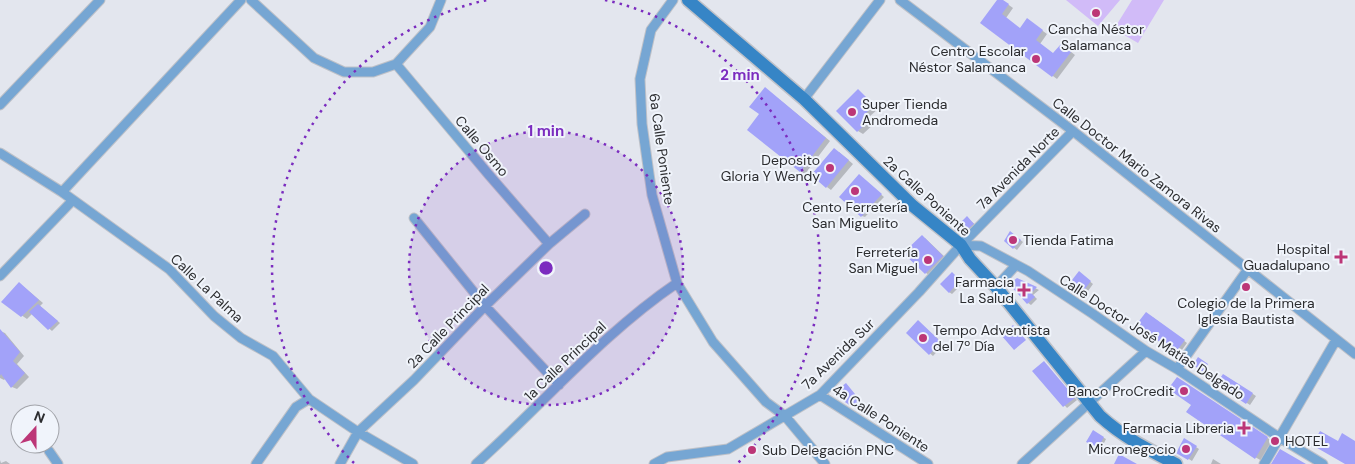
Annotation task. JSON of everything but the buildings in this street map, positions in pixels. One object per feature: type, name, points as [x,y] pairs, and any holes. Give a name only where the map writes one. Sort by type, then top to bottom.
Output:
[{"type":"street","points":[[0,105],[100,0]]},
{"type":"street","points":[[62,192],[241,0]]},
{"type":"street","points":[[251,0],[277,26],[314,58],[344,72],[373,72],[396,64],[430,27],[441,0]]},
{"type":"street","name":"6a Calle Poniente","points":[[673,0],[652,30],[640,79],[642,124],[652,195],[677,283],[713,342],[766,402],[785,416],[825,464]]},
{"type":"street","name":"2a Calle Poniente","points":[[688,0],[804,99],[913,206],[960,245],[970,259],[996,287],[1088,403],[1112,427],[1136,443],[1176,464]]},
{"type":"street","points":[[804,99],[880,0]]},
{"type":"street","name":"Calle Doctor Mario Zamora Rivas","points":[[900,0],[1073,131],[1355,354]]},
{"type":"street","name":"Calle Osmo","points":[[396,64],[549,244]]},
{"type":"street","name":"7a Avenida Norte","points":[[960,245],[1073,131]]},
{"type":"street","name":"Calle La Palma","points":[[0,153],[62,192],[169,269],[214,316],[241,338],[273,356],[309,399],[358,432],[413,464]]},
{"type":"street","points":[[0,276],[73,200]]},
{"type":"street","name":"2a Calle Principal","points":[[340,464],[358,432],[414,380],[485,306],[549,244],[585,214]]},
{"type":"street","points":[[414,218],[485,306],[559,385]]},
{"type":"street","name":"Calle Doctor José Matías Delgado","points":[[960,245],[981,246],[1016,265],[1085,308],[1146,351],[1177,369],[1280,438],[1323,464]]},
{"type":"street","name":"7a Avenida Sur","points":[[654,464],[667,457],[728,449],[820,395],[919,292],[960,245]]},
{"type":"street","points":[[996,287],[1016,265]]},
{"type":"street","points":[[1177,369],[1248,269]]},
{"type":"street","name":"1a Calle Principal","points":[[476,464],[589,355],[647,304],[677,283]]},
{"type":"street","points":[[1264,464],[1336,340]]},
{"type":"street","points":[[1022,464],[1146,351]]},
{"type":"street","name":"4a Calle Poniente","points":[[820,395],[928,464]]},
{"type":"street","points":[[256,464],[296,407],[309,399]]},
{"type":"shaded area","name":"Cancha Néstor Salamanca","points":[[1066,0],[1120,0],[1098,26]]},
{"type":"shaded area","points":[[1132,0],[1164,0],[1138,43],[1114,29]]},
{"type":"place","name":"Cancha Néstor Salamanca","points":[[1096,13]]},
{"type":"place","name":"Centro Escolar Néstor Salamanca","points":[[1036,59]]},
{"type":"place","name":"Super Tienda Andromeda","points":[[852,112]]},
{"type":"place","name":"Deposito Gloria Y Wendy","points":[[830,168]]},
{"type":"place","name":"Cento Ferretería San Miguelito","points":[[855,191]]},
{"type":"place","name":"Tienda Fatima","points":[[1013,240]]},
{"type":"place","name":"Hospital Guadalupano","points":[[1341,257]]},
{"type":"place","name":"Ferretería San Miguel","points":[[928,260]]},
{"type":"place","name":"Colegio de la Primera Iglesia Bautista","points":[[1246,287]]},
{"type":"place","name":"Farmacia La Salud","points":[[1024,290]]},
{"type":"place","name":"Tempo Adventista del 7º Día","points":[[923,338]]},
{"type":"place","name":"Banco ProCredit","points":[[1184,391]]},
{"type":"place","name":"Farmacia Libreria","points":[[1244,428]]},
{"type":"place","name":"HOTEL","points":[[1275,441]]},
{"type":"place","name":"Micronegocio","points":[[1186,449]]},
{"type":"place","name":"Sub Delegación PNC","points":[[752,450]]}]
